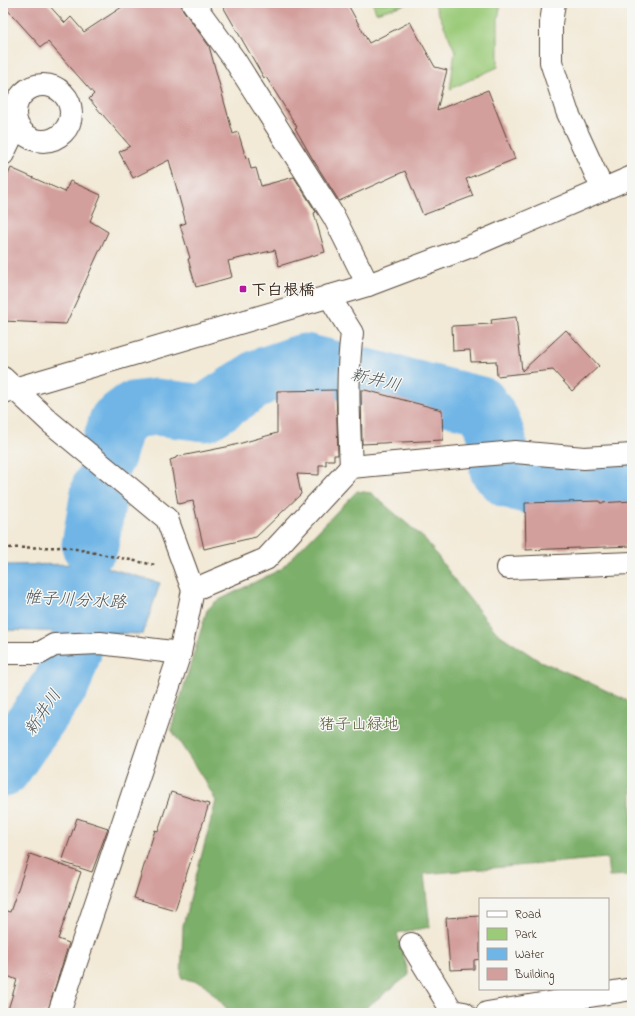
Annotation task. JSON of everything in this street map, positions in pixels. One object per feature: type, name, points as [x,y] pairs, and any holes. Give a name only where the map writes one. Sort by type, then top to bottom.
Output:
[{"type":"street","points":[[194,3],[234,59],[334,217],[368,285]]},
{"type":"street","points":[[554,3],[551,22],[551,62],[567,111],[603,190]]},
{"type":"street","points":[[3,154],[17,124]]},
{"type":"street","points":[[7,387],[368,285],[474,245],[632,178]]},
{"type":"street","points":[[329,296],[352,333],[349,356],[348,390],[351,467]]},
{"type":"street","points":[[7,387],[167,519],[190,580],[180,653],[59,1013]]},
{"type":"street","points":[[190,580],[266,559],[351,467],[515,452],[584,458],[632,456]]},
{"type":"street","points":[[508,568],[632,563]]},
{"type":"street","points":[[3,653],[40,653],[54,645],[100,643],[180,653]]},
{"type":"street","points":[[412,944],[452,1011],[464,1013]]},
{"type":"street","points":[[487,1013],[632,989]]},
{"type":"path","points":[[3,548],[66,547],[190,580]]},
{"type":"green space","points":[[373,3],[410,3],[376,13]]},
{"type":"green space","points":[[434,3],[501,3],[498,19],[498,67],[450,89],[455,51]]},
{"type":"green space","name":"猪子山緑地","points":[[357,491],[371,493],[426,540],[459,586],[497,633],[538,660],[632,703],[632,875],[609,876],[607,858],[424,874],[430,927],[397,933],[409,975],[359,1013],[231,1013],[203,983],[181,978],[183,925],[216,801],[171,729],[207,610],[215,602],[281,569]]},
{"type":"water","name":"帷子川分水路","points":[[95,564],[160,583],[143,634],[3,630],[3,565]]},
{"type":"building","points":[[3,3],[47,3],[65,23],[71,17],[84,32],[128,3],[181,3],[183,10],[209,46],[233,134],[238,132],[251,169],[256,168],[261,186],[294,177],[316,212],[314,213],[325,252],[279,266],[275,250],[228,261],[232,277],[196,287],[188,259],[190,258],[180,225],[186,223],[169,160],[133,178],[119,152],[130,146],[89,99],[94,94],[48,42],[41,47],[3,5]]},
{"type":"building","points":[[221,3],[347,3],[369,43],[410,22],[435,67],[447,70],[437,110],[488,90],[515,159],[466,179],[473,196],[423,215],[405,171],[339,201],[312,158],[295,128],[297,127],[266,77],[264,78]]},
{"type":"building","points":[[11,168],[65,192],[70,181],[101,195],[90,221],[108,232],[66,324],[3,321],[3,186]]},
{"type":"building","points":[[516,317],[522,371],[566,330],[599,366],[572,391],[553,370],[497,376],[496,361],[471,362],[470,350],[453,351],[452,326],[492,324],[491,320]]},
{"type":"building","points":[[336,390],[338,455],[334,455],[334,460],[326,460],[326,465],[319,465],[319,475],[297,474],[301,494],[256,537],[204,549],[193,501],[178,504],[170,460],[176,457],[231,446],[277,433],[277,391]]},
{"type":"building","points":[[361,390],[442,410],[443,440],[362,444]]},
{"type":"building","points":[[600,501],[600,503],[632,501],[632,546],[526,550],[525,503]]},
{"type":"building","points":[[171,792],[209,804],[175,910],[134,898],[155,830],[158,831]]},
{"type":"building","points":[[77,818],[108,828],[92,872],[62,862]]},
{"type":"building","points":[[30,854],[81,872],[58,939],[69,943],[47,1013],[7,1013],[17,980],[3,974],[3,910],[10,912]]},
{"type":"building","points":[[479,916],[479,959],[474,960],[474,969],[450,970],[446,918]]},
{"type":"waterway","name":"新井川","points":[[107,456],[117,422],[133,410],[156,407],[205,413],[260,377],[304,362],[480,405],[492,423],[498,440],[498,469],[509,480],[530,486],[604,486],[632,483]]},
{"type":"waterway","name":"新井川","points":[[90,545],[100,487]]},
{"type":"waterway","name":"新井川","points":[[3,768],[63,681],[73,652]]},
{"type":"place","name":"下白根橋","points":[[243,289]]}]
